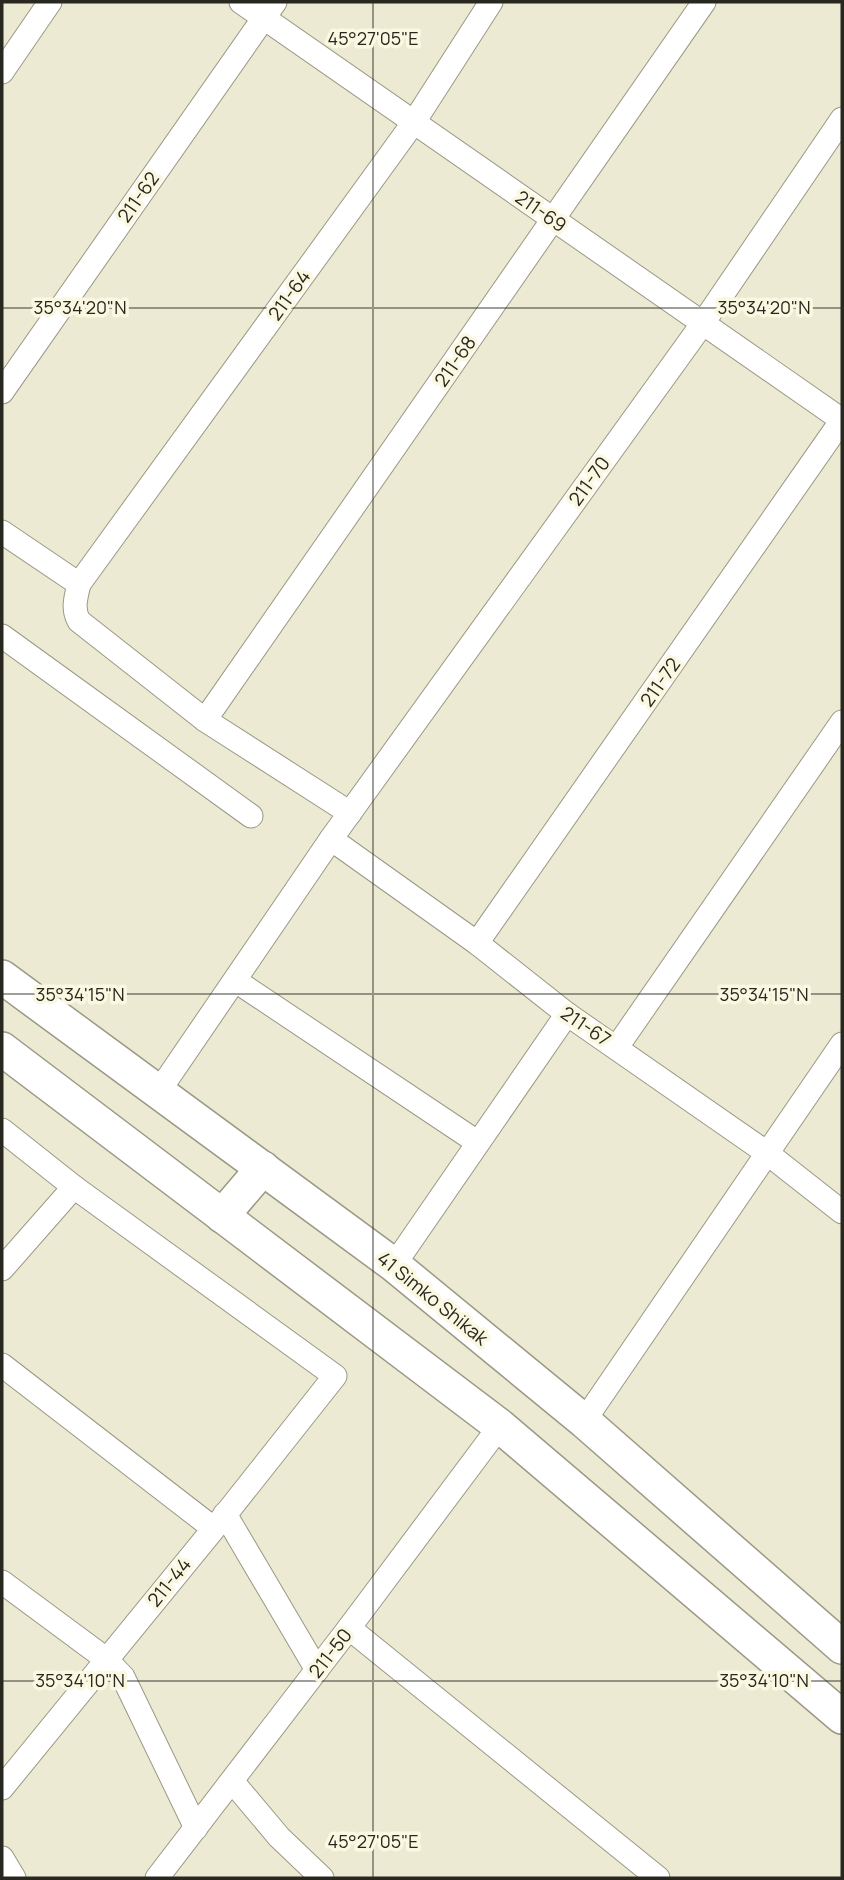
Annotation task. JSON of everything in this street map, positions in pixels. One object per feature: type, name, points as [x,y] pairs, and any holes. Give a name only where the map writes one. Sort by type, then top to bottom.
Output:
[{"type":"main road","name":"41 Simko Shikak","points":[[2,977],[394,1265],[584,1422],[842,1647]]},
{"type":"main road","points":[[2,1049],[500,1426],[842,1717]]},
{"type":"main road","points":[[222,1216],[263,1168]]},
{"type":"street","points":[[2,72],[50,2]]},
{"type":"street","name":"211-69","points":[[241,2],[270,10],[414,122],[842,420]]},
{"type":"street","name":"211-64","points":[[79,584],[414,122],[491,2]]},
{"type":"street","name":"211-68","points":[[205,720],[704,2]]},
{"type":"street","name":"211-62","points":[[2,392],[270,10]]},
{"type":"street","name":"211-70","points":[[159,1091],[331,839],[703,323],[842,119]]},
{"type":"street","name":"211-72","points":[[477,943],[842,420]]},
{"type":"street","points":[[2,531],[79,584],[75,606],[79,621],[205,720],[350,813]]},
{"type":"street","points":[[2,635],[251,816]]},
{"type":"street","points":[[617,1047],[842,722]]},
{"type":"street","name":"211-67","points":[[331,839],[477,943],[568,1014],[767,1153],[842,1212]]},
{"type":"street","points":[[236,981],[477,1142]]},
{"type":"street","points":[[394,1265],[568,1014]]},
{"type":"street","points":[[584,1422],[842,1044]]},
{"type":"street","points":[[2,1130],[74,1187],[2,1269]]},
{"type":"street","name":"211-44","points":[[3,1786],[335,1376],[74,1187]]},
{"type":"street","points":[[2,1365],[219,1521],[317,1670]]},
{"type":"street","name":"211-50","points":[[157,1878],[500,1426]]},
{"type":"street","points":[[2,1582],[106,1659],[123,1677],[196,1828]]},
{"type":"street","points":[[349,1628],[658,1878]]},
{"type":"street","points":[[232,1781],[279,1838],[322,1878]]},
{"type":"street","points":[[2,1858],[14,1878]]}]
